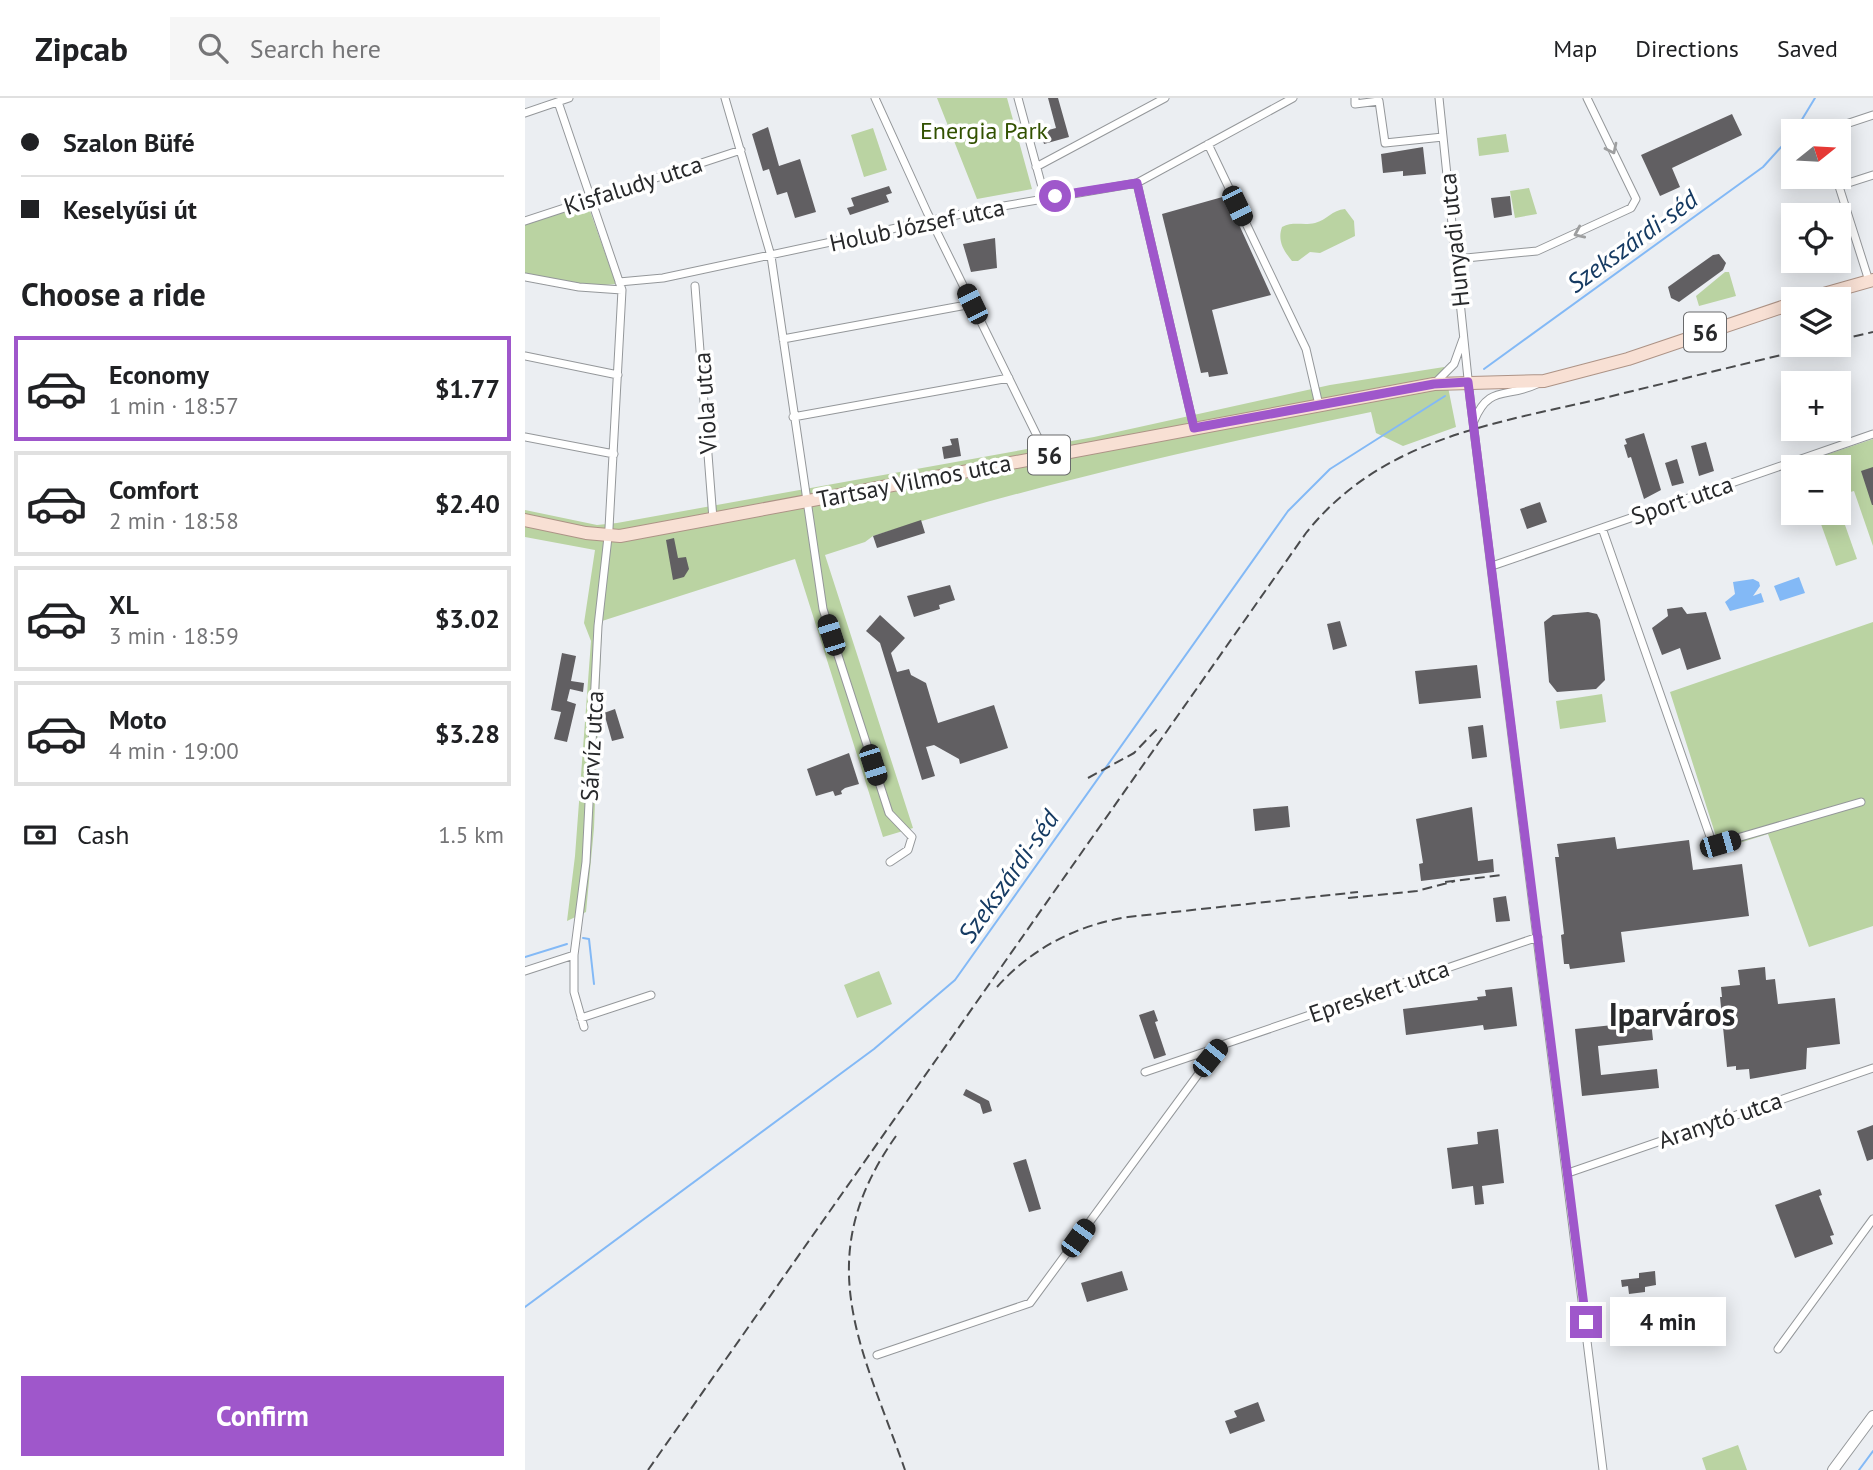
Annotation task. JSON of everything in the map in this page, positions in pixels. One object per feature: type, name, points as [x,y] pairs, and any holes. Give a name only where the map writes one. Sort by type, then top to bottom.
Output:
[{"type":"main road","points":[[1847,287],[1871,280]]},
{"type":"main road","name":"56","points":[[1468,382],[1516,384],[1544,381],[1637,357],[1781,307]]},
{"type":"main road","name":"Tartsay Vilmos utca","points":[[525,520],[608,536],[713,520],[1434,384],[1468,382]]},
{"type":"main road","points":[[1833,1470],[1873,1416]]},
{"type":"street","points":[[525,113],[569,98]]},
{"type":"street","points":[[725,98],[771,256],[823,609],[889,813],[912,840],[908,850],[890,862]]},
{"type":"street","points":[[875,98],[932,222],[1047,456]]},
{"type":"street","points":[[1018,98],[1045,198]]},
{"type":"street","points":[[1036,167],[1165,98]]},
{"type":"street","name":"Holub József utca","points":[[619,282],[663,278],[1045,198],[1137,183],[1293,98]]},
{"type":"street","points":[[1355,98],[1356,104],[1379,101],[1385,143],[1443,137]]},
{"type":"street","name":"Hunyadi utca","points":[[1439,98],[1468,382],[1603,1470]]},
{"type":"street","points":[[1456,259],[1537,251],[1631,208],[1636,199],[1587,98]]},
{"type":"street","points":[[525,278],[579,287],[622,290],[558,102]]},
{"type":"street","points":[[1851,122],[1873,115]]},
{"type":"street","points":[[1208,144],[1306,349],[1319,405]]},
{"type":"street","name":"Kisfaludy utca","points":[[525,220],[741,150]]},
{"type":"street","points":[[1851,182],[1873,175]]},
{"type":"street","points":[[1137,183],[1194,428]]},
{"type":"street","points":[[1840,189],[1871,280]]},
{"type":"street","name":"Viola utca","points":[[695,286],[713,520]]},
{"type":"street","name":"Sárvíz utca","points":[[622,290],[614,454],[598,626],[586,862],[574,955],[574,992],[582,1022],[651,995]]},
{"type":"street","points":[[783,339],[972,304]]},
{"type":"street","points":[[1434,384],[1448,373],[1454,364],[1464,335]]},
{"type":"street","points":[[525,356],[618,374]]},
{"type":"street","points":[[793,417],[1009,378]]},
{"type":"street","points":[[1474,422],[1481,404],[1489,398],[1525,390],[1544,381]]},
{"type":"street","name":"Sport utca","points":[[1492,566],[1873,434]]},
{"type":"street","points":[[525,437],[614,454]]},
{"type":"street","points":[[1602,528],[1713,845],[1861,802]]},
{"type":"street","name":"Epreskert utca","points":[[1145,1072],[1538,936]]},
{"type":"street","points":[[525,971],[574,955]]},
{"type":"street","points":[[877,1355],[1030,1303],[1219,1046]]},
{"type":"street","name":"Aranytó utca","points":[[1568,1173],[1873,1068]]},
{"type":"street","points":[[1777,1349],[1873,1219]]},
{"type":"green space","name":"Energia Park","points":[[937,98],[1007,98],[1032,189],[977,199]]},
{"type":"green space","points":[[873,128],[887,170],[864,177],[851,135]]},
{"type":"green space","points":[[1506,134],[1509,152],[1479,156],[1477,138]]},
{"type":"green space","points":[[1529,188],[1537,214],[1515,218],[1510,191]]},
{"type":"green space","points":[[585,204],[589,208],[616,284],[594,286],[525,276],[525,224]]},
{"type":"green space","points":[[1345,209],[1354,221],[1355,236],[1320,253],[1310,252],[1298,261],[1292,261],[1281,241],[1282,227],[1315,223]]},
{"type":"green space","points":[[1725,272],[1729,272],[1736,296],[1699,306],[1696,296]]},
{"type":"green space","points":[[1444,367],[1456,427],[1403,446],[1376,433],[1371,412],[1058,483],[934,517],[873,536],[865,542],[825,555],[913,828],[883,837],[795,559],[602,621],[594,828],[586,912],[567,921],[575,856],[591,641],[584,623],[595,550],[525,537],[525,510],[597,525],[617,523],[1094,437],[1330,385]]},
{"type":"green space","points":[[1873,439],[1873,546],[1854,491],[1851,492],[1851,455],[1826,455]]},
{"type":"green space","points":[[1821,525],[1845,525],[1857,559],[1836,566]]},
{"type":"green space","points":[[1873,622],[1873,926],[1809,947],[1768,834],[1720,849],[1670,692]]},
{"type":"green space","points":[[1602,694],[1606,722],[1560,729],[1556,701]]},
{"type":"green space","points":[[879,971],[892,1004],[857,1018],[844,985]]},
{"type":"green space","points":[[1738,1445],[1747,1470],[1706,1470],[1702,1458]]},
{"type":"water","points":[[1799,577],[1805,593],[1780,601],[1774,586]]},
{"type":"water","points":[[1753,579],[1759,582],[1760,586],[1753,596],[1761,593],[1764,602],[1730,611],[1725,602],[1735,594],[1733,582]]},
{"type":"building","points":[[1048,98],[1058,98],[1069,137],[1044,144],[1041,132],[1056,128]]},
{"type":"building","points":[[1732,114],[1742,135],[1672,168],[1680,187],[1660,196],[1641,155]]},
{"type":"building","points":[[768,127],[779,166],[800,159],[816,212],[795,218],[787,192],[777,195],[769,169],[763,171],[752,134]]},
{"type":"building","points":[[1423,147],[1426,174],[1403,176],[1403,171],[1383,173],[1381,154]]},
{"type":"building","points":[[889,186],[892,193],[886,195],[889,202],[850,215],[847,208],[854,206],[851,198]]},
{"type":"building","points":[[1226,196],[1271,295],[1212,310],[1228,374],[1209,377],[1208,372],[1201,373],[1162,214]]},
{"type":"building","points":[[1510,196],[1512,215],[1494,218],[1491,198]]},
{"type":"building","points":[[995,238],[997,268],[971,272],[963,244]]},
{"type":"building","points":[[1719,254],[1726,263],[1723,270],[1679,302],[1671,298],[1668,287],[1713,255]]},
{"type":"building","points":[[1644,433],[1661,490],[1644,499],[1631,457],[1628,458],[1624,445],[1627,444],[1625,439]]},
{"type":"building","points":[[958,438],[961,456],[944,459],[942,447],[952,445],[950,439]]},
{"type":"building","points":[[1706,442],[1714,471],[1699,476],[1691,446]]},
{"type":"building","points":[[1677,459],[1684,483],[1672,486],[1665,463]]},
{"type":"building","points":[[1873,467],[1873,505],[1872,505],[1861,471]]},
{"type":"building","points":[[1540,502],[1547,522],[1527,529],[1520,509]]},
{"type":"building","points":[[921,520],[925,533],[877,548],[873,536]]},
{"type":"building","points":[[674,538],[678,558],[686,557],[689,569],[684,577],[673,580],[666,540]]},
{"type":"building","points":[[950,585],[955,600],[939,605],[940,609],[914,617],[907,596]]},
{"type":"building","points":[[1682,607],[1687,614],[1706,612],[1721,659],[1687,670],[1680,648],[1662,655],[1652,628],[1668,616],[1667,609]]},
{"type":"building","points":[[1588,612],[1597,614],[1600,620],[1605,680],[1596,689],[1557,692],[1549,682],[1544,622],[1553,615]]},
{"type":"building","points":[[880,615],[905,638],[891,653],[897,672],[909,669],[911,675],[926,683],[938,723],[994,705],[1008,748],[960,764],[959,759],[934,745],[926,747],[935,776],[922,780],[880,643],[866,631]]},
{"type":"building","points":[[1340,621],[1347,646],[1333,650],[1327,624]]},
{"type":"building","points":[[562,653],[576,656],[571,681],[584,683],[583,692],[570,689],[567,701],[576,704],[567,742],[554,739],[561,712],[551,710]]},
{"type":"building","points":[[1477,665],[1481,698],[1419,704],[1415,671]]},
{"type":"building","points":[[615,709],[624,738],[612,741],[604,713]]},
{"type":"building","points":[[1483,725],[1487,757],[1472,759],[1468,727]]},
{"type":"building","points":[[849,753],[859,784],[845,788],[841,791],[842,794],[835,796],[833,791],[816,796],[807,769]]},
{"type":"building","points":[[1288,806],[1290,827],[1255,831],[1253,809]]},
{"type":"building","points":[[1472,807],[1478,861],[1493,859],[1494,872],[1421,881],[1419,864],[1423,863],[1416,819]]},
{"type":"building","points":[[1615,837],[1617,849],[1689,840],[1693,870],[1742,864],[1749,916],[1621,932],[1625,962],[1570,969],[1569,964],[1564,964],[1561,935],[1564,934],[1555,857],[1559,857],[1557,844]]},
{"type":"building","points":[[1506,896],[1510,921],[1496,922],[1493,898]]},
{"type":"building","points":[[1765,967],[1766,980],[1775,979],[1778,1004],[1835,998],[1840,1044],[1807,1048],[1806,1069],[1750,1079],[1749,1069],[1736,1070],[1736,1066],[1727,1067],[1721,987],[1740,985],[1738,970]]},
{"type":"building","points":[[1512,987],[1517,1026],[1484,1030],[1483,1025],[1406,1035],[1403,1009],[1478,1000],[1477,997],[1486,996],[1485,990]]},
{"type":"building","points":[[1154,1010],[1158,1021],[1155,1022],[1166,1055],[1154,1059],[1139,1015]]},
{"type":"building","points":[[1651,1021],[1653,1040],[1598,1046],[1601,1075],[1657,1069],[1659,1088],[1582,1096],[1575,1029]]},
{"type":"building","points":[[966,1089],[989,1101],[992,1111],[983,1114],[980,1104],[963,1095]]},
{"type":"building","points":[[1873,1125],[1873,1159],[1867,1161],[1857,1131]]},
{"type":"building","points":[[1498,1129],[1504,1183],[1482,1186],[1484,1204],[1475,1205],[1473,1186],[1452,1189],[1447,1148],[1478,1144],[1477,1132]]},
{"type":"building","points":[[1026,1159],[1041,1209],[1029,1212],[1013,1163]]},
{"type":"building","points":[[1820,1189],[1822,1195],[1819,1196],[1834,1235],[1830,1236],[1833,1244],[1795,1258],[1775,1205]]},
{"type":"building","points":[[1122,1271],[1128,1290],[1087,1302],[1081,1283]]},
{"type":"building","points":[[1655,1271],[1656,1285],[1645,1287],[1645,1292],[1629,1294],[1628,1286],[1622,1287],[1621,1280],[1639,1278],[1639,1273]]},
{"type":"building","points":[[1258,1402],[1265,1421],[1230,1434],[1225,1421],[1237,1417],[1234,1411]]},
{"type":"waterway","name":"Szekszárdi-séd","points":[[1802,119],[1815,98]]},
{"type":"waterway","name":"Szekszárdi-séd","points":[[1484,369],[1763,167],[1781,147]]},
{"type":"waterway","name":"Szekszárdi-séd","points":[[525,1307],[874,1049],[955,980],[1288,511],[1330,469],[1445,396]]},
{"type":"waterway","points":[[583,938],[589,939],[594,984]]},
{"type":"waterway","points":[[525,957],[567,944]]},
{"type":"waterway","points":[[1859,1470],[1873,1451]]},
{"type":"railway","points":[[1851,337],[1873,332]]},
{"type":"railway","points":[[648,1470],[1306,533],[1336,501],[1369,475],[1404,455],[1481,427],[1781,355]]},
{"type":"railway","points":[[1088,778],[1134,753],[1159,727]]},
{"type":"railway","points":[[1445,882],[1502,875]]},
{"type":"railway","points":[[1348,898],[1417,891],[1455,881]]},
{"type":"railway","points":[[997,987],[1040,950],[1073,932],[1109,921],[1358,892]]},
{"type":"railway","points":[[896,1136],[870,1181],[855,1222],[849,1263],[851,1302],[860,1342],[905,1470]]},
{"type":"district","name":"Iparváros","points":[[1672,1014]]},
{"type":"route","points":[[1055,196],[1137,183],[1194,428],[1434,384],[1468,382],[1586,1322]]}]
